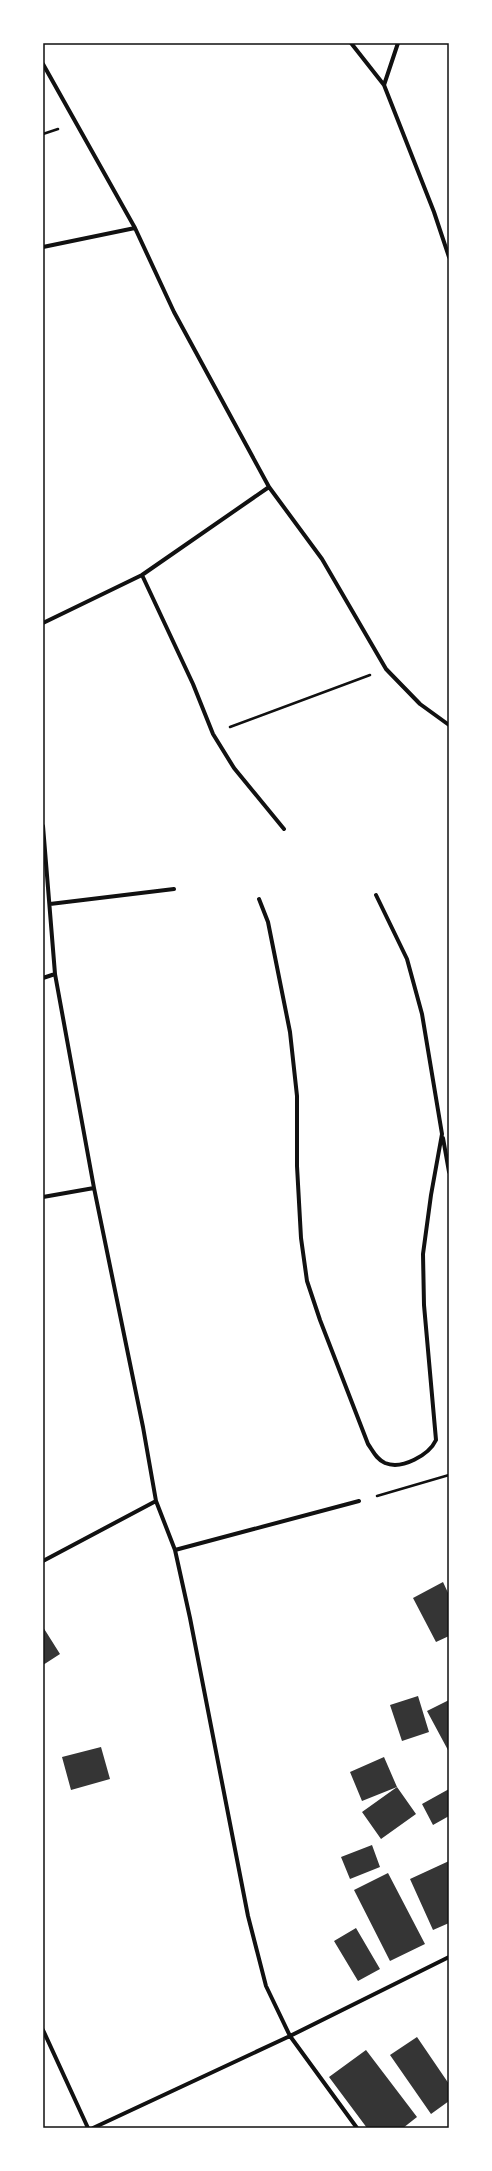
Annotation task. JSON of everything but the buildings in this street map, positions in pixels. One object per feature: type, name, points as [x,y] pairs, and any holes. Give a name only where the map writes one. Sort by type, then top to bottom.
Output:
[{"type":"street","points":[[351,43],[384,85],[429,198],[449,257]]},
{"type":"street","points":[[384,85],[398,43]]},
{"type":"street","points":[[43,64],[134,228],[174,312],[269,487],[322,559],[386,669],[420,704],[449,725]]},
{"type":"street","points":[[43,247],[134,228]]},
{"type":"street","points":[[43,623],[142,575],[269,487]]},
{"type":"street","points":[[142,575],[193,684],[213,734],[234,768],[284,829]]},
{"type":"street","points":[[43,826],[55,974],[94,1188],[156,1501],[175,1550],[192,1626],[248,1916],[266,1986],[290,2036],[356,2128]]},
{"type":"street","points":[[50,904],[174,888]]},
{"type":"street","points":[[376,895],[407,959],[422,1014],[449,1172]]},
{"type":"street","points":[[259,899],[268,922],[290,1032],[297,1096],[297,1166],[301,1238],[307,1281],[320,1320],[368,1444],[376,1457],[384,1463],[393,1465],[409,1462],[426,1453],[433,1447],[436,1440],[424,1305],[423,1254],[442,1134]]},
{"type":"street","points":[[43,978],[55,974]]},
{"type":"street","points":[[43,1197],[94,1188]]},
{"type":"street","points":[[43,1561],[156,1501]]},
{"type":"street","points":[[175,1550],[359,1501]]},
{"type":"street","points":[[93,2128],[290,2036],[449,1957]]},
{"type":"street","points":[[43,2030],[88,2128]]},
{"type":"path","points":[[213,734],[386,669]]},
{"type":"path","points":[[359,1501],[449,1476]]}]
